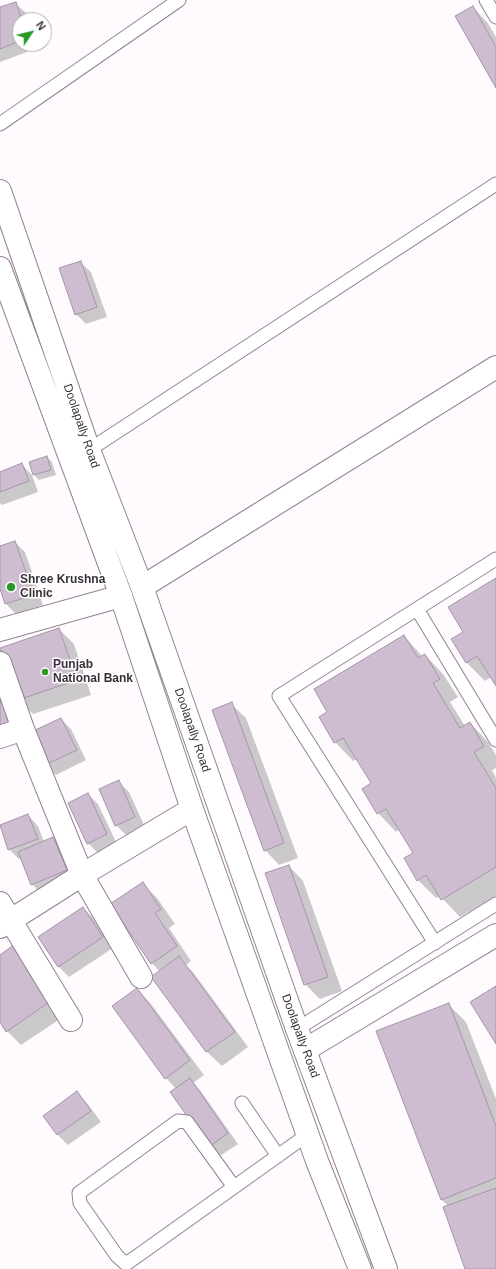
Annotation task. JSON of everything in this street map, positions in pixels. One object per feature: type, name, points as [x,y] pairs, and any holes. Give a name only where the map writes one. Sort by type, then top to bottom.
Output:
[{"type":"main road","name":"Doolapally Road","points":[[0,191],[89,450],[142,587],[297,1029],[386,1269]]},
{"type":"main road","name":"Doolapally Road","points":[[0,268],[121,596],[192,809],[307,1135],[360,1269]]},
{"type":"main road","points":[[142,587],[496,367]]},
{"type":"main road","points":[[0,630],[121,596]]},
{"type":"main road","points":[[0,663],[23,729],[82,875],[141,977]]},
{"type":"main road","points":[[0,737],[23,729]]},
{"type":"main road","points":[[71,1020],[4,916],[82,875],[192,809]]},
{"type":"main road","points":[[305,1050],[496,935]]},
{"type":"lane","points":[[0,124],[180,0]]},
{"type":"lane","points":[[486,0],[496,17]]},
{"type":"lane","points":[[89,450],[496,184]]},
{"type":"lane","points":[[435,943],[279,696],[496,559]]},
{"type":"lane","points":[[417,608],[496,740]]},
{"type":"lane","points":[[297,1029],[496,904]]},
{"type":"lane","points":[[242,1103],[278,1156]]},
{"type":"lane","points":[[234,1187],[187,1122],[178,1121],[79,1193],[80,1203],[117,1256],[126,1264],[307,1135]]},
{"type":"building","points":[[16,2],[19,12],[12,12],[12,44],[0,49],[0,7]]},
{"type":"building","points":[[473,6],[496,47],[496,88],[455,16]]},
{"type":"building","points":[[81,261],[97,307],[75,315],[59,268]]},
{"type":"building","points":[[47,456],[51,470],[33,475],[29,462]]},
{"type":"building","points":[[22,463],[29,481],[0,492],[0,472]]},
{"type":"building","points":[[15,541],[34,595],[5,604],[0,589],[0,546]]},
{"type":"building","points":[[496,578],[496,686],[477,656],[466,663],[451,639],[463,632],[448,607]]},
{"type":"building","points":[[59,628],[77,680],[18,700],[0,648]]},
{"type":"building","points":[[404,635],[418,658],[425,654],[440,679],[433,683],[460,728],[470,722],[484,746],[474,752],[496,788],[496,867],[441,900],[426,875],[417,881],[404,858],[413,853],[386,809],[377,814],[362,789],[371,783],[343,738],[334,743],[319,717],[327,712],[314,689]]},
{"type":"building","points":[[7,697],[16,723],[0,728],[0,699]]},
{"type":"building","points":[[232,702],[284,843],[264,851],[212,710]]},
{"type":"building","points":[[61,718],[77,750],[45,765],[29,733]]},
{"type":"building","points":[[119,780],[135,817],[115,826],[99,789]]},
{"type":"building","points":[[88,793],[107,834],[87,844],[68,803]]},
{"type":"building","points":[[28,814],[38,839],[8,850],[0,825]]},
{"type":"building","points":[[53,837],[67,870],[31,885],[18,852]]},
{"type":"building","points":[[289,865],[328,977],[304,985],[265,873]]},
{"type":"building","points":[[143,882],[161,909],[155,913],[177,946],[151,964],[110,904]]},
{"type":"building","points":[[83,907],[103,937],[58,967],[38,937]]},
{"type":"building","points":[[15,944],[52,1000],[6,1032],[0,1022],[0,955]]},
{"type":"building","points":[[179,956],[235,1032],[206,1052],[151,977]]},
{"type":"building","points":[[496,986],[496,1044],[470,1002]]},
{"type":"building","points":[[137,988],[190,1060],[165,1079],[112,1006]]},
{"type":"building","points":[[449,1003],[496,1126],[496,1178],[441,1200],[376,1031]]},
{"type":"building","points":[[190,1078],[228,1133],[209,1147],[170,1092]]},
{"type":"building","points":[[77,1091],[91,1111],[57,1135],[43,1116]]},
{"type":"building","points":[[496,1188],[496,1269],[465,1269],[443,1207]]},
{"type":"place","name":"Shree Krushna Clinic","points":[[11,587]]},
{"type":"place","name":"Punjab National Bank","points":[[45,672]]}]
